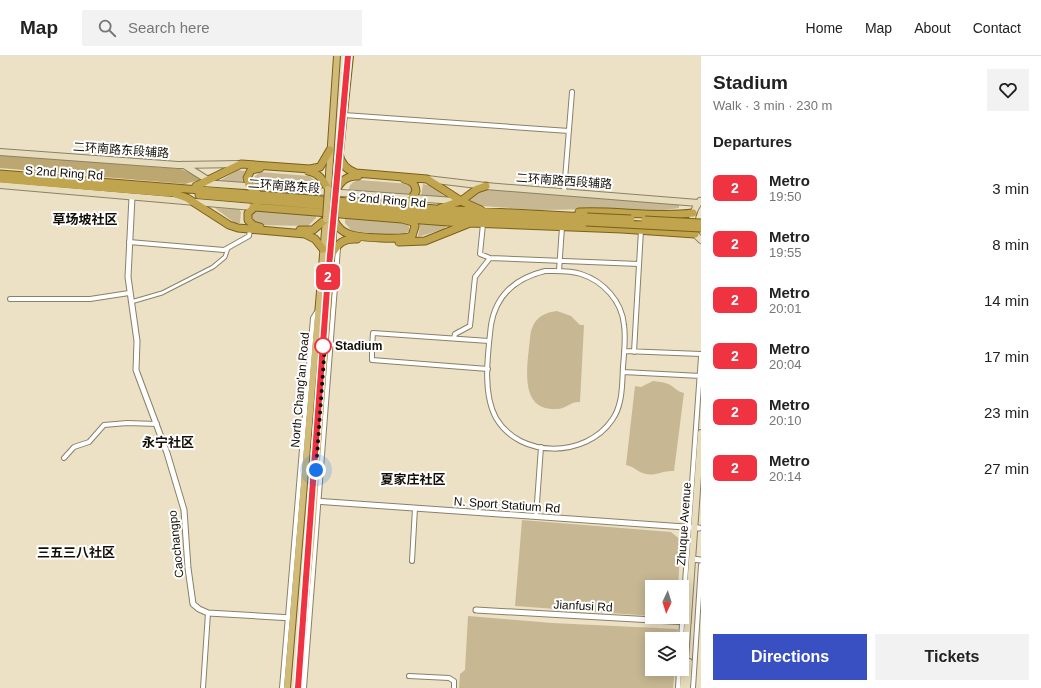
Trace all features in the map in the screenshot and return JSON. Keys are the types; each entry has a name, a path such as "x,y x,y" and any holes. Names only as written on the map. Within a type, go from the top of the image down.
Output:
{"highway":[{"path":"196,186 208,183 241,164 320,167 330,150"},
{"path":"339,154 340,161 350,171 356,173 428,179 460,201 487,212"},
{"path":"255,191 247,181 247,174 251,170 259,168 316,173 328,189"},
{"path":"0,170 255,191"},
{"name":"S 2nd Ring Rd","path":"0,174 158,187"},
{"path":"336,190 341,182 351,176 405,179 411,180 416,185 415,196 411,200 406,203 389,205"},
{"name":"S 2nd Ring Rd","path":"0,179 448,216 524,220 586,219 701,223"},
{"path":"158,187 173,185"},
{"path":"436,209 460,201 477,189 486,186"},
{"name":"二环南路东段","path":"158,187 255,191 436,209"},
{"path":"173,193 195,202 231,226 250,230 305,234 315,239 323,249"},
{"path":"268,201 253,207 248,213 248,220 256,227 305,231 318,226 326,219"},
{"path":"253,207 483,224 622,229 695,234"},
{"name":"S 2nd Ring Rd","path":"436,209 541,214 701,228"},
{"path":"541,214 599,211 673,215 692,212"},
{"path":"448,216 470,223"},
{"path":"334,220 338,228 350,235 401,238 412,236 415,226 413,222 402,219"},
{"path":"524,220 622,229"},
{"path":"332,254 338,244 347,239 354,238 419,243 470,223"}],"main road":[{"name":"North Chang'an Road","path":"287,688 290,618 319,308 337,56"},
{"name":"North Chang'an Road","path":"298,688 316,501 328,344 336,190 350,56"},
{"name":"二环南路东段辅路","path":"0,152 184,164 241,164"},
{"path":"184,164 208,183 255,191 411,200 460,201"},
{"name":"二环南路西段辅路","path":"428,179 486,186 700,202"},
{"path":"0,185 253,207"},
{"path":"700,202 692,212 692,226 695,234 701,240"},
{"name":"Zhuque Avenue","path":"687,688 697,559 694,528 701,433"},
{"name":"Zhuque Avenue","path":"694,528 701,494"},
{"name":"Zhuque Avenue","path":"689,600 697,559"},
{"name":"Zhuque Avenue","path":"683,688 685,624"}],"street":[{"path":"564,192 572,92"},
{"path":"344,114 569,130"},
{"name":"Caochangpo","path":"132,197 128,264 129,293 137,341 136,370 157,424 184,510 188,568 193,604 199,609 208,613"},
{"path":"483,224 480,254 490,258 639,264"},
{"path":"559,271 562,228"},
{"path":"129,242 224,250 249,236 250,230"},
{"path":"634,352 641,230"},
{"path":"338,244 328,344 372,347"},
{"path":"131,302 162,293 213,267 225,257 228,248"},
{"path":"454,338 455,334 470,326 474,277 490,258"},
{"path":"545,271 559,271 580,274 597,281 615,300 624,323 624,351 618,409 613,420 603,431 593,438 573,446 554,449 541,447 517,439 505,429 496,418 487,390 489,341 493,315 498,303 510,288 530,275 545,271"},
{"path":"10,299 90,300 129,293"},
{"path":"488,369 372,360 372,347 373,333 489,341"},
{"path":"624,351 701,354"},
{"path":"689,580 694,528 701,357"},
{"path":"623,372 700,376"},
{"path":"64,458 74,446 89,442 104,425 127,422 157,424"},
{"path":"536,517 541,447"},
{"path":"304,688 316,501"},
{"name":"N. Sport Statium Rd","path":"316,501 694,528"},
{"path":"412,561 415,508"},
{"path":"693,688 701,565"},
{"name":"Jianfusi Rd","path":"476,610 645,619"},
{"path":"203,688 208,613 290,618 282,688"},
{"path":"410,676 449,678 454,681 454,688"},
{"path":"678,688 679,676"}],"shaded area":[{"path":"0,155 181,169 198,177 199,180 185,184 0,168"},
{"path":"238,170 245,171 242,179 244,184 220,182 221,180"},
{"path":"260,172 309,176 316,181 318,190 257,184 254,177"},
{"path":"359,180 410,184 413,189 411,196 348,193 351,184"},
{"path":"423,184 432,186 447,199 421,197"},
{"path":"483,189 661,201 679,204 679,208 649,212 605,209 537,210 481,206 465,200"},
{"path":"215,208 239,209 241,212 240,223 235,223"},
{"path":"254,210 316,214 316,218 308,226 256,225 251,221 250,214"},
{"path":"345,217 405,222 409,226 409,231 400,236 352,231 345,223"},
{"path":"420,224 447,225 444,229 418,237"},
{"path":"557,311 571,316 580,325 584,325 580,402 557,409 544,408 536,403 530,394 527,372 530,338 533,327 542,316"},
{"path":"653,381 663,382 684,393 674,471 667,471 657,474 643,473 626,465 635,386 641,387"},
{"path":"522,520 671,532 681,540 678,580 645,580 645,615 515,606"},
{"path":"468,616 552,623 678,629 678,632 645,632 645,676 674,676 673,688 459,688 460,674 465,670"}],"metro line":[{"name":"2","path":"298,688 327,289 348,56"}],"place":[{"name":"Stadium","path":"323,346"}],"district":[{"name":"草场坡社区","path":"85,219"},
{"name":"永宁社区","path":"168,442"},
{"name":"夏家庄社区","path":"413,479"},
{"name":"三五三八社区","path":"76,552"}],"route":[{"path":"316,470 325,344 323,346"}]}
